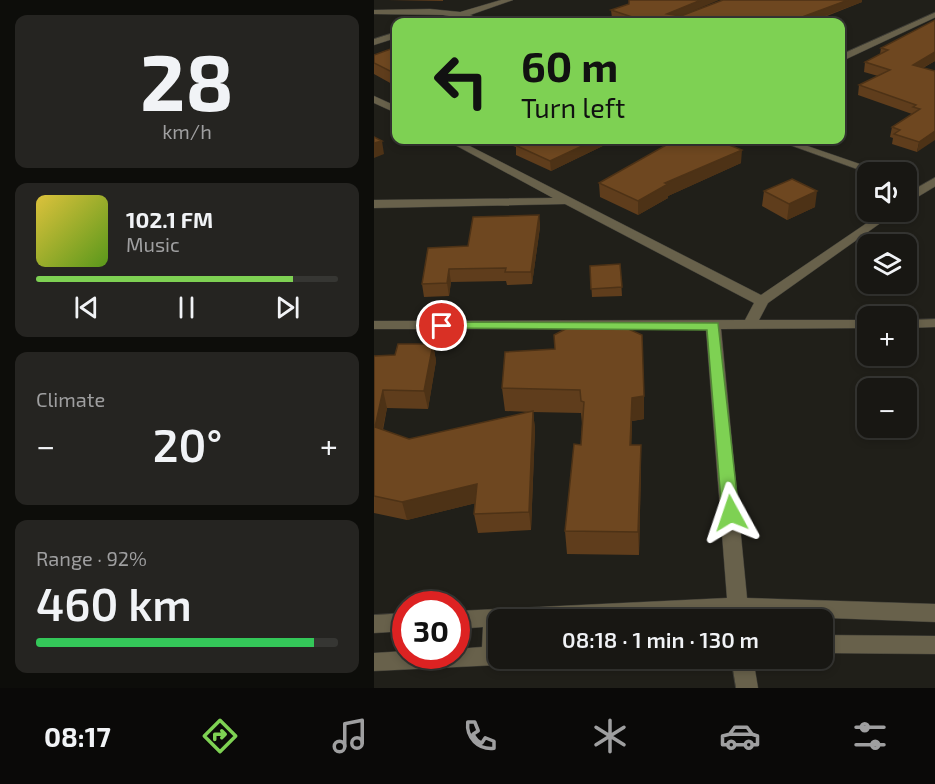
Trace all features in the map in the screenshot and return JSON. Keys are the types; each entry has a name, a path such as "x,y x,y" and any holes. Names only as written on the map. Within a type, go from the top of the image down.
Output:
{"street":[{"path":"450,18 509,0"},
{"path":"374,12 432,11 464,14 474,18"},
{"path":"845,57 935,14"},
{"path":"374,42 392,36"},
{"path":"374,99 392,109"},
{"path":"458,144 762,301"},
{"path":"793,144 857,165"},
{"path":"917,192 935,180"},
{"path":"917,186 923,188"},
{"path":"374,204 565,201"},
{"path":"750,324 762,301 876,222"},
{"path":"917,324 935,323"},
{"path":"374,325 857,324"},
{"path":"713,326 739,609"},
{"path":"833,613 935,613"},
{"path":"470,619 488,618"},
{"path":"374,624 392,623"},
{"path":"833,644 935,645"},
{"path":"374,662 488,656"},
{"path":"744,669 747,688"}],"building":[{"path":"629,0 701,0 667,14 681,16 723,0 848,0 805,16 812,18 635,18 611,10 629,4"},
{"path":"935,20 935,52 913,65 935,71 935,131 919,142 894,134 900,130 892,127 920,109 913,107 916,105 859,85 890,70 865,62 888,50 881,48"},
{"path":"392,48 392,70 374,63 374,55"},
{"path":"374,137 382,141 374,143"},
{"path":"518,144 586,144 550,161 515,145"},
{"path":"668,144 727,144 742,150 665,183 668,184 638,201 599,183"},
{"path":"792,179 817,191 789,204 764,191"},
{"path":"539,215 531,272 505,272 506,268 449,269 447,283 422,284 428,248 468,246 473,217"},
{"path":"620,264 622,287 591,289 590,266"},
{"path":"577,323 617,324 642,335 644,396 632,398 630,445 641,445 638,532 565,531 574,444 581,445 584,402 581,401 580,390 502,388 505,352 555,349 554,335"},
{"path":"398,344 433,344 424,391 383,390 375,427 409,439 533,411 529,512 474,514 477,484 402,502 374,496 374,356 395,355"}],"route":[{"path":"442,326 713,326 731,513"}]}
